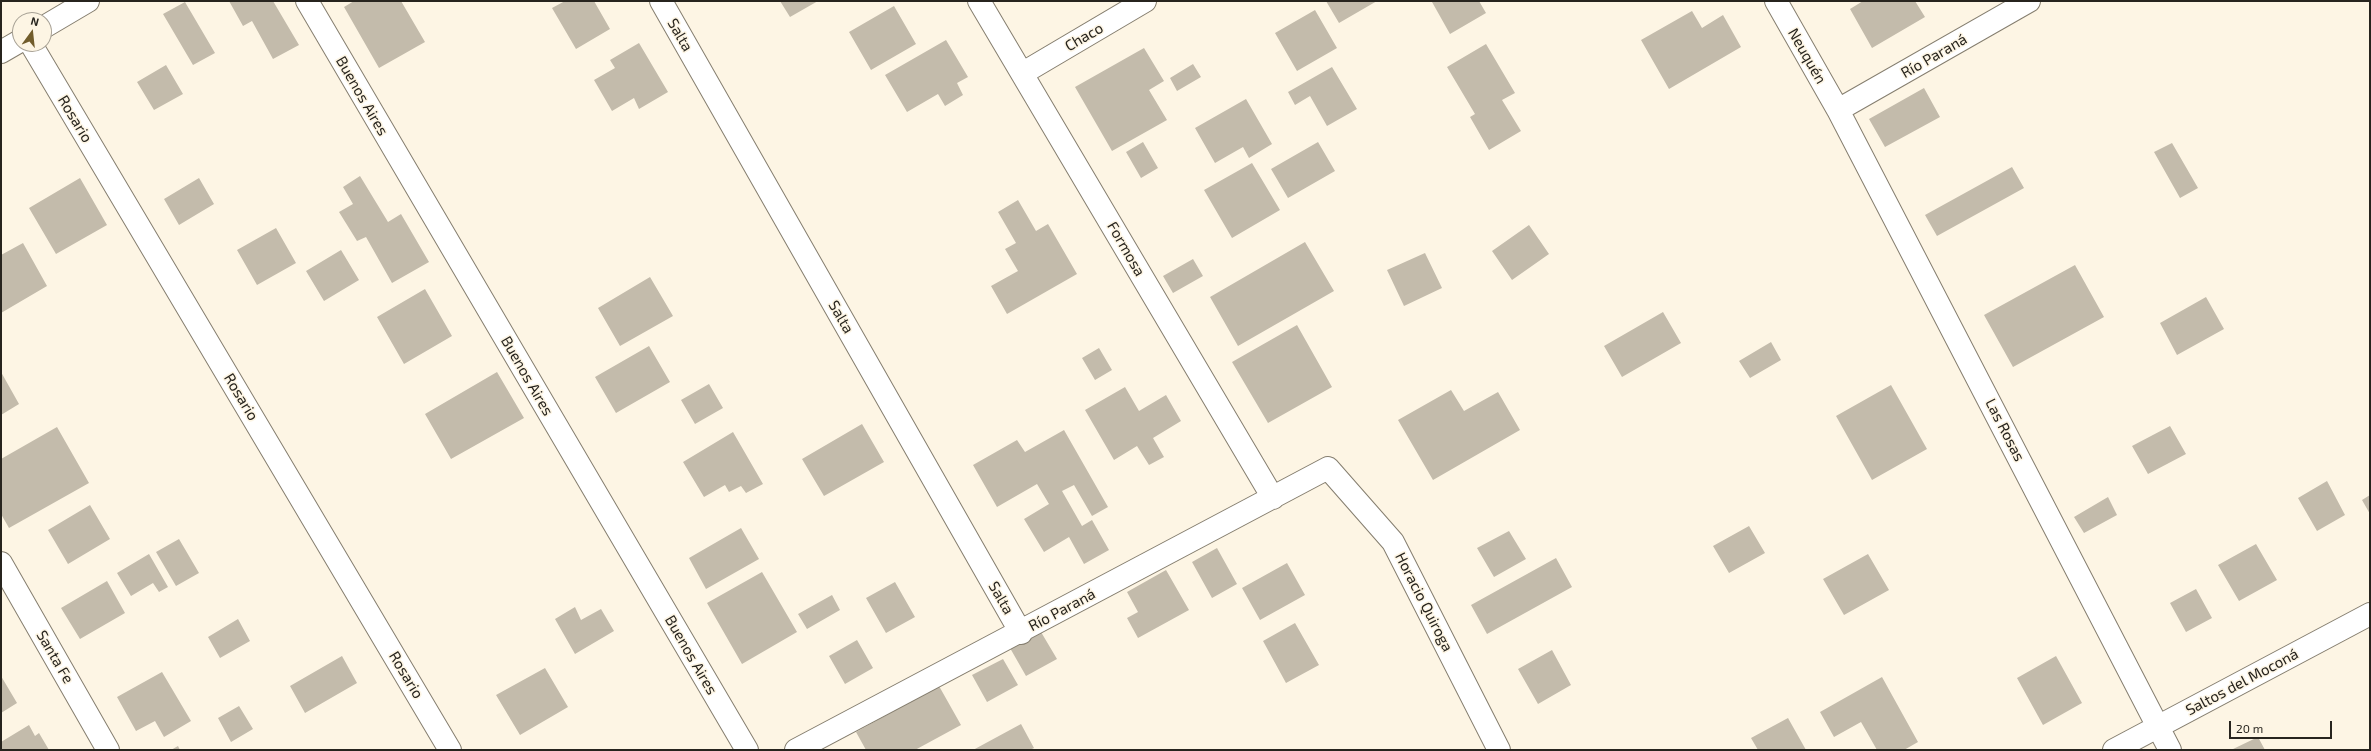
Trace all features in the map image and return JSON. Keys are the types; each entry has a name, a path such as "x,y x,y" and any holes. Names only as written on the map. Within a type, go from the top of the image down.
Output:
{"street":[{"path":"52,22 88,1"},
{"name":"Buenos Aires","path":"306,1 747,750"},
{"name":"Salta","path":"661,1 1021,633"},
{"name":"Formosa","path":"979,1 1023,73 1273,498"},
{"name":"Chaco","path":"1023,73 1145,1"},
{"name":"Neuquén","path":"1776,1 1838,110"},
{"name":"Río Paraná","path":"1838,110 2029,1"},
{"path":"1,52 12,46"},
{"name":"Rosario","path":"36,52 450,750"},
{"name":"Las Rosas","path":"1838,110 2159,726 2170,750"},
{"name":"Río Paraná","path":"806,748 1328,468"},
{"name":"Horacio Quiroga","path":"1328,468 1393,542 1499,750"},
{"name":"Santa Fe","path":"1,563 108,750"},
{"name":"Saltos del Moconá","path":"2114,750 2370,614"}],"building":[{"path":"229,1 273,1 299,45 273,59 252,21 243,26"},
{"path":"354,1 401,1 425,42 379,68 344,7"},
{"path":"565,1 594,1 610,29 576,49 552,8"},
{"path":"780,1 818,1 790,17"},
{"path":"1326,1 1377,1 1339,23"},
{"path":"1479,1 1486,13 1450,34 1432,2"},
{"path":"1863,1 1915,1 1925,17 1872,48 1850,9"},
{"path":"185,2 215,53 193,65 163,14"},
{"path":"894,6 916,44 871,70 849,32"},
{"path":"1315,10 1337,48 1297,71 1275,33"},
{"path":"1692,11 1702,28 1723,15 1741,47 1669,89 1641,40"},
{"path":"946,40 968,77 957,83 963,95 945,106 938,94 907,112 885,75"},
{"path":"639,43 668,92 639,109 634,98 612,111 594,80 615,68 610,60"},
{"path":"1486,44 1515,93 1502,100 1521,131 1489,150 1470,117 1475,114 1447,67"},
{"path":"1144,48 1164,81 1149,90 1167,120 1112,151 1075,87"},
{"path":"1193,64 1201,77 1177,91 1170,78"},
{"path":"166,65 183,94 154,110 137,82"},
{"path":"1332,67 1357,109 1327,126 1310,96 1295,105 1288,92"},
{"path":"1924,88 1940,117 1885,147 1869,119"},
{"path":"1246,99 1272,144 1249,158 1243,147 1215,163 1195,128"},
{"path":"1143,142 1158,168 1141,178 1126,152"},
{"path":"1318,142 1335,171 1288,198 1271,169"},
{"path":"2172,143 2198,188 2180,198 2154,152"},
{"path":"1252,163 1280,210 1232,238 1204,190"},
{"path":"2012,167 2024,188 1937,236 1925,215"},
{"path":"360,176 388,222 401,214 429,262 392,283 366,237 357,241 339,212 353,204 343,187"},
{"path":"80,178 107,225 56,254 29,208"},
{"path":"199,178 214,204 179,225 164,199"},
{"path":"1018,200 1036,231 1048,224 1077,274 1007,314 991,286 1018,271 1005,249 1016,243 998,212"},
{"path":"1529,225 1549,254 1512,280 1492,251"},
{"path":"276,228 296,263 257,285 237,250"},
{"path":"1305,242 1334,291 1238,346 1210,297"},
{"path":"23,243 47,286 1,313 1,255"},
{"path":"341,250 359,280 324,301 306,271"},
{"path":"1425,253 1442,288 1404,306 1387,270"},
{"path":"1193,259 1203,276 1173,293 1163,276"},
{"path":"2075,265 2104,317 2013,367 1984,315"},
{"path":"650,277 673,316 620,346 598,308"},
{"path":"425,289 452,336 404,364 377,317"},
{"path":"2206,297 2224,329 2177,355 2160,323"},
{"path":"1663,312 1681,343 1622,377 1604,346"},
{"path":"1297,325 1332,387 1268,423 1232,362"},
{"path":"1771,342 1781,360 1750,378 1739,361"},
{"path":"649,346 670,382 616,413 595,377"},
{"path":"1099,348 1112,370 1095,380 1082,358"},
{"path":"1,372 19,404 1,415"},
{"path":"497,372 524,418 451,459 425,414"},
{"path":"709,384 723,408 695,424 681,400"},
{"path":"1891,385 1927,449 1872,480 1836,416"},
{"path":"1125,387 1139,411 1166,395 1181,421 1153,438 1164,457 1149,465 1137,446 1114,460 1085,410"},
{"path":"1451,390 1464,411 1498,392 1520,430 1433,480 1398,420"},
{"path":"862,424 884,462 824,496 802,459"},
{"path":"2170,426 2186,454 2148,474 2132,446"},
{"path":"57,427 89,483 9,528 1,514 1,459"},
{"path":"1064,430 1108,507 1092,516 1074,485 1062,491 1082,526 1092,520 1109,550 1084,564 1069,537 1044,552 1024,519 1049,504 1037,484 997,507 973,465 1017,440 1025,452"},
{"path":"733,432 763,484 746,493 741,486 729,492 725,485 704,497 683,462"},
{"path":"2327,481 2345,515 2317,531 2298,498"},
{"path":"2370,495 2370,514 2362,500"},
{"path":"2108,497 2117,515 2084,533 2074,517"},
{"path":"90,505 110,539 68,564 48,530"},
{"path":"1749,526 1765,553 1729,573 1713,546"},
{"path":"741,528 759,559 706,589 689,558"},
{"path":"1509,531 1526,559 1494,577 1477,548"},
{"path":"179,539 199,573 176,586 156,552"},
{"path":"2256,544 2277,580 2239,601 2218,565"},
{"path":"1217,548 1237,584 1212,598 1192,562"},
{"path":"149,554 168,587 159,592 153,583 131,596 117,573"},
{"path":"1868,554 1889,590 1844,615 1823,579"},
{"path":"1556,558 1572,587 1487,634 1471,605"},
{"path":"1287,563 1305,595 1260,620 1242,588"},
{"path":"1166,570 1189,610 1138,638 1127,618 1138,612 1127,592"},
{"path":"762,572 797,632 742,664 707,603"},
{"path":"107,581 125,613 80,639 61,608"},
{"path":"895,582 915,617 886,633 866,598"},
{"path":"2196,589 2212,618 2186,632 2170,603"},
{"path":"832,595 840,610 807,629 798,614"},
{"path":"575,607 581,620 601,609 614,631 575,654 555,619"},
{"path":"238,619 250,641 220,658 208,637"},
{"path":"1295,623 1319,665 1286,683 1263,641"},
{"path":"1041,632 1057,659 1026,676 1010,648"},
{"path":"857,640 873,668 845,684 829,656"},
{"path":"1552,650 1571,685 1538,704 1518,669"},
{"path":"342,656 357,683 305,713 290,686"},
{"path":"2056,656 2082,703 2043,725 2017,678"},
{"path":"1003,659 1018,685 987,702 972,675"},
{"path":"545,668 568,707 520,735 496,695"},
{"path":"162,672 191,721 164,737 155,721 136,731 117,697"},
{"path":"1,676 17,703 1,713"},
{"path":"1882,677 1918,742 1904,750 1877,750 1861,722 1834,737 1820,712"},
{"path":"939,686 961,725 915,750 866,750 856,732"},
{"path":"239,706 253,729 231,742 218,718"},
{"path":"1788,718 1806,750 1758,750 1751,738"},
{"path":"1021,724 1034,748 1030,750 973,750"},
{"path":"29,725 35,736 39,733 49,750 1,750 1,742"},
{"path":"2258,737 2265,750 2231,750"},
{"path":"178,746 180,750 171,750"}]}
